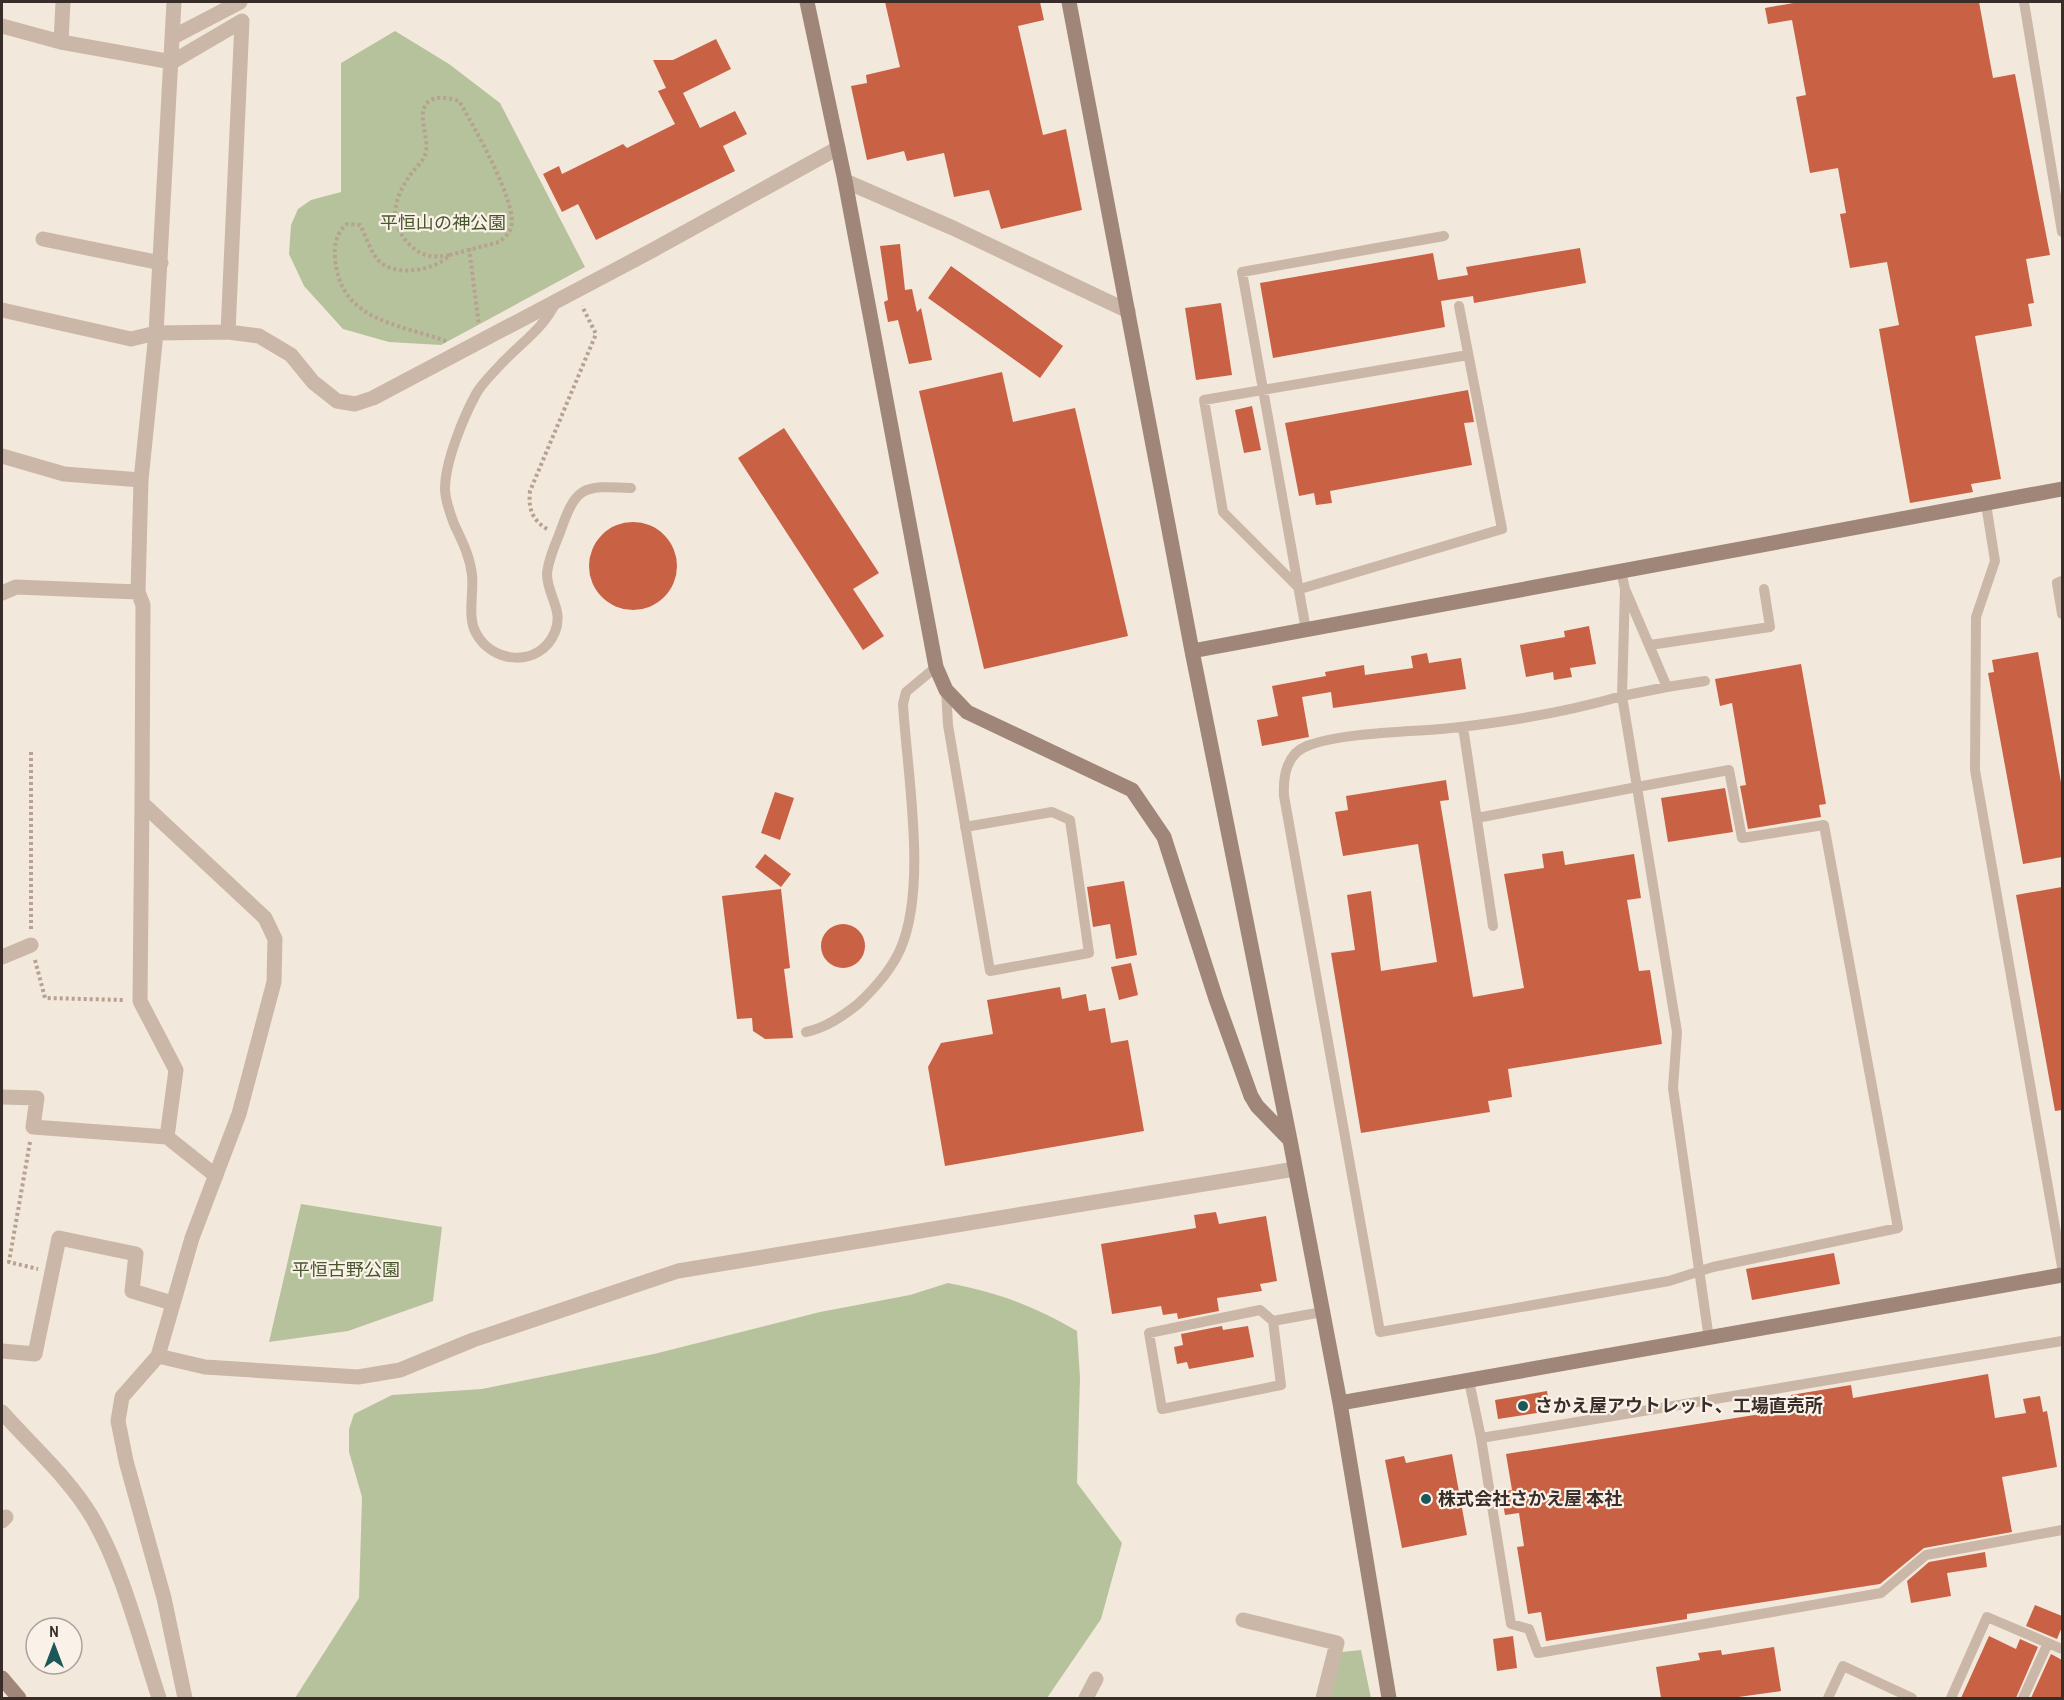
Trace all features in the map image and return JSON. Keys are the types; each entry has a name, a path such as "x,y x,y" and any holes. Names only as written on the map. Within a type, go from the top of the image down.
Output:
{"street":[{"path":"61,42 63,2"},
{"path":"167,1137 176,1070 140,1001 143,605 138,591 141,480 161,263 174,2"},
{"path":"173,37 240,2"},
{"path":"807,2 845,181 936,667 946,690 967,712 1132,790 1164,837 1216,999 1251,1096 1257,1106 1290,1140"},
{"path":"1069,2 1192,651 1340,1403 1389,1698"},
{"path":"2,26 61,42 172,62 242,21 228,332"},
{"path":"2,310 131,339 156,333 228,332 259,336 291,355 313,382 338,401 355,404 373,398 556,302 838,148"},
{"path":"845,181 953,228 1128,311"},
{"path":"43,239 161,263"},
{"path":"2,456 64,474 141,480"},
{"path":"1192,651 2062,489"},
{"path":"2,593 16,587 138,591"},
{"path":"142,803 265,918 275,939 274,982 260,1042 239,1114 192,1238 158,1356 122,1397 118,1421 128,1471 164,1598 185,1698"},
{"path":"2,957 32,945"},
{"path":"2,1097 37,1098 33,1127 167,1137 216,1176"},
{"path":"158,1356 205,1367 358,1377 400,1370 494,1332 678,1271 1295,1169"},
{"path":"2,1351 35,1354 59,1239 136,1254 132,1292 172,1303"},
{"path":"1340,1403 2062,1275"},
{"path":"2,1412 73,1491 92,1516 110,1553 159,1698"},
{"path":"1243,1620 1337,1643 1323,1698"},
{"path":"2,1678 19,1698"},
{"path":"1086,1698 1096,1679"}],"lane":[{"path":"2024,2 2062,231"},
{"path":"1306,630 1242,272 1444,237"},
{"path":"556,302 547,321 503,362 477,392 447,471 445,491 449,513 470,559 474,632 485,647 496,655 520,658 535,654 555,633 558,617 548,574 571,502 580,493 596,488 631,488"},
{"path":"1300,589 1502,529 1459,306"},
{"path":"1300,589 1222,512 1204,400 1468,355"},
{"path":"1986,504 1995,561 1976,617 1976,770 2062,1267"},
{"path":"1621,571 1625,589 1667,687"},
{"path":"2062,581 2057,583 2062,614"},
{"path":"1625,589 1622,696 1677,1032 1673,1088 1709,1339"},
{"path":"1650,645 1770,627 1764,589"},
{"path":"806,1032 817,1030 843,1016 874,990 900,950 912,912 915,872 903,704 906,692 936,667"},
{"path":"1477,818 1729,770 1742,838 1824,825 1898,1228 1699,1272 1669,1281 1380,1332 1284,796 1284,780 1292,760 1306,746 1352,738 1463,727 1705,681"},
{"path":"946,690 948,725 965,827 990,971 1089,952 1070,820 1052,812 965,827"},
{"path":"1463,727 1493,926"},
{"path":"1260,1310 1273,1321 1281,1385 1162,1409 1149,1333 1260,1310"},
{"path":"1273,1321 1322,1312"},
{"path":"1480,1438 2062,1341"},
{"path":"1469,1381 1511,1624 1529,1629 1538,1653 1881,1593 1926,1555 2062,1530"},
{"path":"1951,1698 1987,1617 2062,1649"},
{"path":"2023,1698 2048,1643"},
{"path":"1828,1698 1843,1666 1912,1698"}],"path":[{"path":"440,98 459,101 496,171 510,210 512,227 506,237 499,242 450,255 426,256 417,252 397,229 394,217 395,202 426,151 423,117 425,105 440,98"},
{"path":"450,255 445,260 425,268 391,268 379,261 360,225 355,224 347,224 340,229 334,248 335,267 344,290 361,311 396,327 431,336 466,349"},
{"path":"469,249 482,341"},
{"path":"559,534 535,520 529,501 530,491 596,334 574,292"},
{"path":"31,752 32,945 45,998 140,1001"},
{"path":"33,1127 9,1262 52,1272"}],"green space":[{"name":"平恒山の神公園","path":"395,31 449,64 500,103 585,267 441,345 389,342 343,329 304,286 289,254 291,225 298,209 311,200 341,192 341,63"},
{"name":"平恒古野公園","path":"301,1204 442,1227 433,1301 348,1331 269,1342"},
{"path":"948,1283 1015,1301 1077,1331 1080,1378 1077,1483 1122,1543 1101,1619 1047,1698 295,1698 359,1598 362,1497 349,1452 349,1429 354,1414 392,1395 482,1389 654,1354 820,1312 910,1295"},
{"path":"1361,1650 1371,1698 1330,1698 1342,1652"}],"building":[{"path":"885,2 1040,2 1044,20 1018,26 1043,135 1066,129 1082,210 1001,229 989,190 954,197 944,153 907,161 904,151 867,160 851,86 867,83 866,75 900,67"},
{"path":"1799,2 1979,2 1993,78 2015,74 2050,255 2026,259 2034,303 2028,304 2032,326 1975,336 2001,479 1971,484 1973,492 1910,503 1879,329 1899,325 1887,262 1850,268 1840,214 1846,213 1838,168 1810,173 1796,97 1806,95 1792,20 1768,24 1765,8"},
{"path":"716,39 731,69 683,93 700,128 735,111 747,134 723,146 735,171 596,240 578,204 562,212 543,174 559,166 562,174 623,144 627,148 675,124 658,91 666,88 653,60 673,60"},
{"path":"900,244 905,290 912,289 917,312 921,308 932,360 909,364 898,320 888,322 884,302 888,300 880,246"},
{"path":"1580,248 1586,283 1474,303 1473,296 1441,301 1445,327 1273,358 1260,283 1433,253 1438,280 1468,275 1466,267"},
{"path":"951,266 1063,346 1040,378 928,298"},
{"path":"1221,303 1232,375 1196,380 1185,308"},
{"path":"1002,372 1013,422 1075,408 1128,636 984,669 919,391"},
{"path":"1468,390 1474,422 1464,423 1472,465 1330,491 1332,503 1316,505 1314,493 1299,496 1285,423"},
{"path":"1252,406 1261,450 1244,453 1235,410"},
{"path":"784,428 879,573 853,589 884,636 863,650 738,458"},
{"path":"633,522 650,526 664,535 673,549 677,566 673,583 664,597 650,606 633,610 616,606 602,597 593,583 589,566 593,549 602,535 616,526"},
{"path":"1589,626 1596,664 1570,668 1572,677 1554,680 1553,672 1526,677 1520,645 1565,637 1564,631"},
{"path":"2038,652 2062,788 2062,857 2023,864 1988,673 1994,672 1992,660"},
{"path":"1427,653 1429,663 1461,658 1466,689 1333,708 1331,692 1302,697 1309,737 1262,746 1257,720 1278,716 1272,686 1326,676 1325,672 1364,665 1365,675 1413,668 1411,656"},
{"path":"1801,664 1826,804 1819,805 1821,817 1748,829 1740,786 1746,785 1732,703 1720,706 1715,679"},
{"path":"1446,780 1449,800 1440,801 1473,997 1524,988 1504,874 1544,868 1542,854 1563,851 1565,865 1634,854 1641,898 1627,900 1639,971 1650,970 1662,1044 1508,1069 1512,1097 1488,1101 1490,1112 1361,1133 1331,953 1355,950 1347,895 1371,891 1381,971 1437,962 1418,844 1343,856 1335,812 1348,810 1346,796"},
{"path":"1725,788 1733,832 1668,842 1661,798"},
{"path":"775,792 794,798 780,840 761,833"},
{"path":"765,854 791,874 781,887 755,867"},
{"path":"1124,881 1137,955 1116,959 1110,924 1093,927 1087,887"},
{"path":"2062,887 2062,1110 2055,1111 2016,895"},
{"path":"781,889 790,968 784,969 793,1038 765,1039 753,1031 752,1018 737,1019 722,896"},
{"path":"843,924 858,931 865,946 858,961 843,968 828,961 821,946 828,931"},
{"path":"1131,963 1138,995 1119,1000 1111,967"},
{"path":"1060,987 1062,999 1086,994 1089,1011 1105,1008 1111,1043 1128,1040 1144,1131 945,1166 928,1067 941,1043 993,1034 987,1000"},
{"path":"1216,1212 1219,1224 1266,1216 1277,1281 1260,1284 1262,1291 1217,1298 1219,1311 1178,1319 1177,1313 1163,1315 1161,1306 1112,1314 1101,1244 1196,1228 1194,1215"},
{"path":"1834,1253 1840,1284 1752,1300 1746,1269"},
{"path":"1222,1326 1223,1330 1248,1326 1254,1357 1189,1369 1187,1362 1177,1364 1174,1347 1183,1345 1181,1334"},
{"path":"1988,1374 1995,1418 2026,1413 2023,1399 2040,1396 2043,1412 2047,1411 2057,1467 2002,1477 2012,1532 1924,1548 1880,1584 1687,1614 1687,1619 1546,1641 1541,1612 1528,1614 1517,1547 1524,1546 1519,1513 1505,1515 1501,1492 1512,1490 1506,1454 1793,1409 1791,1395 1851,1385 1853,1398"},
{"name":"さかえ屋アウトレット、工場直売所","path":"1547,1391 1550,1411 1498,1419 1495,1400"},
{"name":"株式会社さかえ屋 本社","path":"1452,1454 1467,1535 1402,1548 1385,1460 1404,1456 1406,1463"},
{"path":"1985,1552 1987,1567 1947,1573 1951,1596 1911,1603 1907,1581 1929,1562"},
{"path":"2035,1605 2062,1616 2062,1627 2057,1639 2026,1626"},
{"path":"1513,1636 1517,1668 1497,1671 1493,1639"},
{"path":"1989,1636 2016,1649 2020,1639 2038,1647 2016,1698 1961,1698"},
{"path":"1774,1647 1781,1691 1731,1698 1661,1698 1656,1667 1700,1660 1698,1653 1721,1650 1722,1655"},
{"path":"2051,1654 2062,1660 2062,1698 2031,1698"}],"place":[{"name":"さかえ屋アウトレット、工場直売所","path":"1523,1406"},
{"name":"株式会社さかえ屋 本社","path":"1426,1499"}]}
